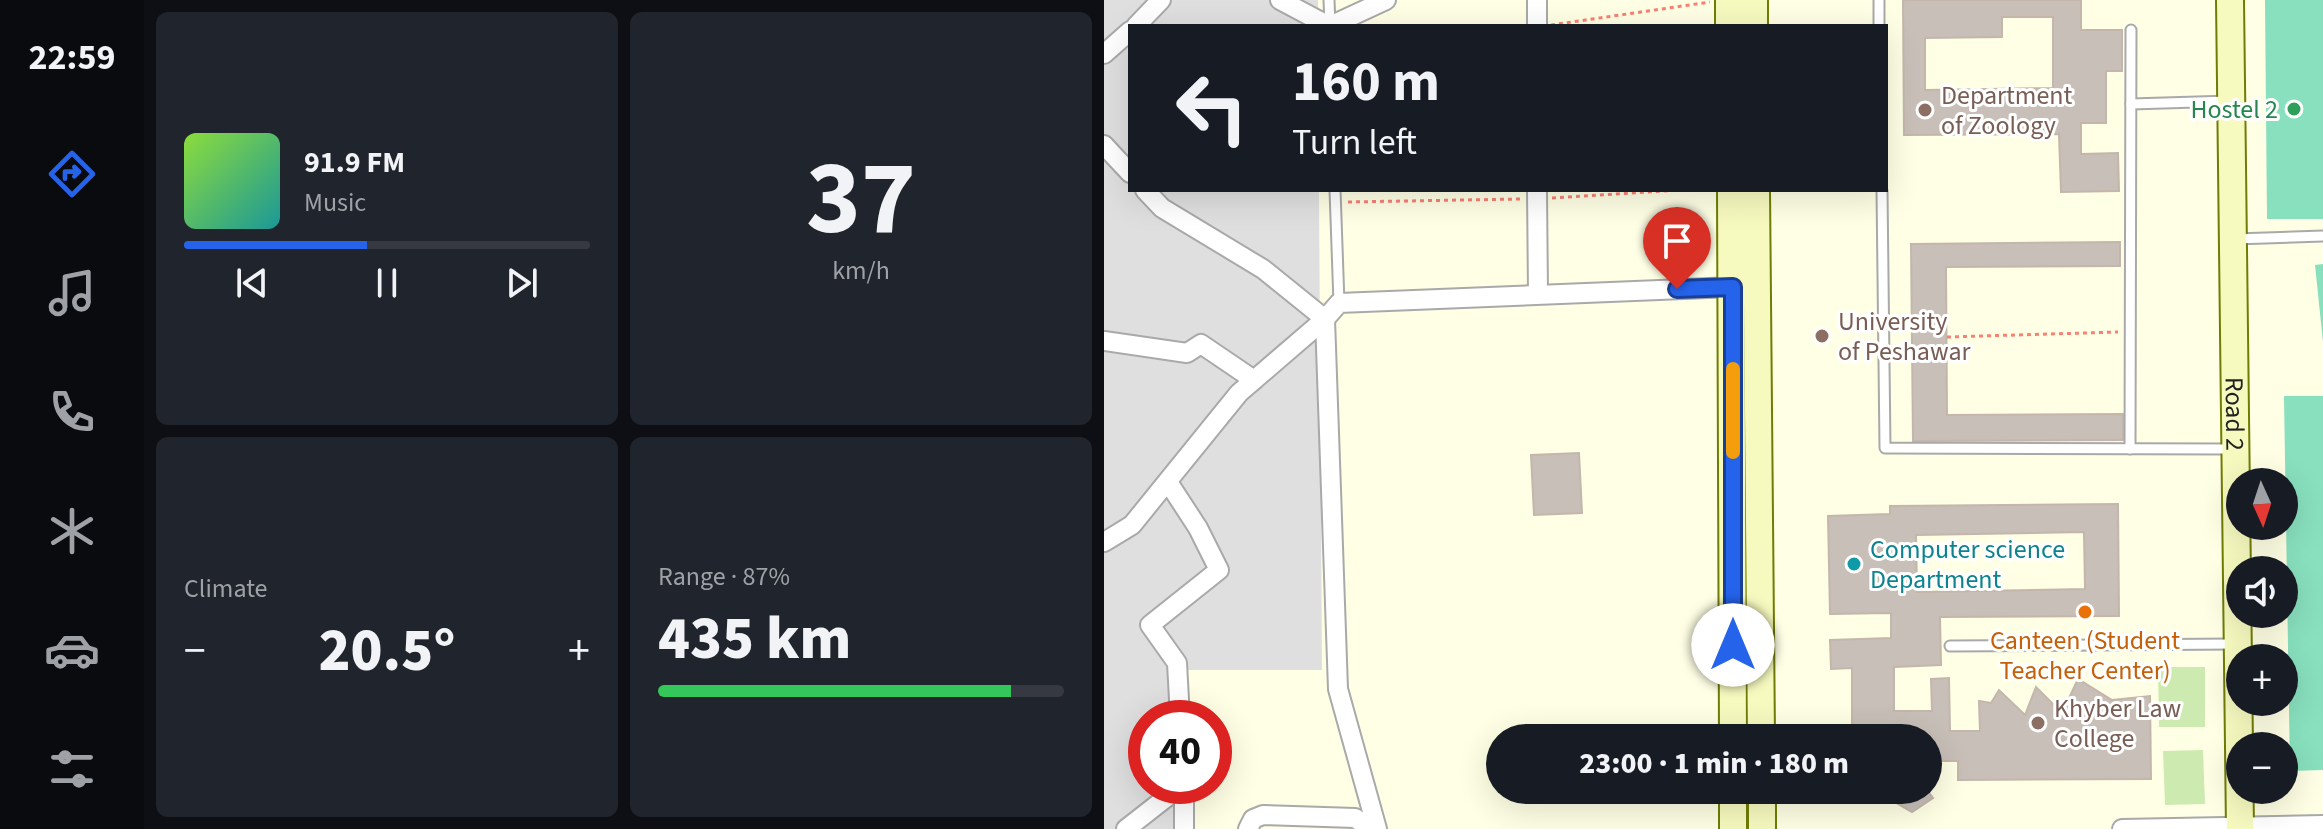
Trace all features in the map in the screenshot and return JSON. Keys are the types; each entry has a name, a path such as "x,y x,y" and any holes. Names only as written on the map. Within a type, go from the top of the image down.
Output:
{"street":[{"path":"1138,24 1161,0"},
{"path":"1280,0 1326,24"},
{"path":"1334,24 1386,0"},
{"path":"1537,0 1539,24"},
{"path":"1754,0 1754,24"},
{"name":"Road 2","path":"2230,0 2238,644"},
{"path":"1719,1 1728,24"},
{"path":"1104,54 1128,33"},
{"path":"1104,145 1128,171"},
{"path":"1147,192 1162,208 1263,269 1325,319 1338,689 1374,829"},
{"path":"1731,192 1745,288 1761,724"},
{"path":"1733,724 1745,288 1756,192"},
{"path":"1537,194 1538,294"},
{"path":"1104,542 1132,525 1239,393 1325,319 1339,303 1745,288"},
{"path":"1104,341 1187,353 1201,344 1254,380"},
{"path":"1168,482 1198,528 1219,570 1150,625 1177,663 1179,700"},
{"name":"Road 2","path":"2239,716 2240,828"},
{"path":"1126,829 1159,804"},
{"path":"1183,804 1184,829"},
{"path":"1733,804 1733,829"},
{"path":"1762,804 1762,829"},
{"path":"1248,829 1253,819 1263,815 1355,818 1374,829"},
{"path":"2122,829 2323,825"}],"lane":[{"path":"1329,0 1330,24"},
{"path":"1879,0 1879,24"},
{"path":"2130,449 2131,30"},
{"path":"2131,104 2230,101"},
{"path":"1335,192 1339,303"},
{"path":"1882,192 1885,448 2235,449"},
{"path":"2232,239 2323,236"},
{"path":"1950,646 2226,644"}],"path":[{"path":"1553,24 1719,1"},
{"path":"1336,203 1608,192"},
{"path":"1947,337 2130,331"}],"shaded area":[{"path":"1104,0 1728,0 1728,24 1128,24 1128,192 1729,192 1506,724 1486,724 1486,804 1585,804 1737,829 1104,829"},
{"name":"University of Peshawar","path":"1318,0 2323,0 2323,829 1180,829 1179,804 1232,804 1232,700 1178,700 1177,670 1322,670 1319,192 1888,192 1888,24 1318,24"}],"green space":[{"name":"Hostel 2","path":"2265,0 2323,0 2323,219 2267,219"},
{"path":"2323,264 2323,342 2315,265"},
{"path":"2284,396 2323,396 2323,770 2298,771 2298,732 2289,732 2289,716 2298,716 2298,644 2288,644 2288,628 2298,628 2298,556 2287,556 2286,540 2298,540 2298,468 2285,468"},
{"path":"2158,667 2205,667 2205,727 2159,727"},
{"path":"2203,750 2205,804 2165,805 2163,751"}],"building":[{"path":"1903,0 2081,0 2081,30 2122,30 2122,71 2106,71 2106,123 2081,123 2081,154 2118,153 2119,191 2061,192 2059,134 1904,135","holes":["2002,17 2053,17 2053,88 1925,90 1925,38 2002,37"]},
{"path":"2120,242 2120,266 1946,267 1947,415 2123,414 2123,440 1913,441 1911,244"},
{"path":"1579,453 1582,513 1534,515 1531,455"},
{"path":"2118,504 2119,616 1940,617 1941,665 1894,667 1894,711 1932,711 1931,679 1949,678 1950,731 1980,731 1979,701 1991,703 1999,690 2025,715 2036,687 2062,713 2078,679 2112,700 2150,696 2151,779 1958,780 1958,761 1942,761 1942,724 1852,724 1852,668 1831,669 1830,640 1891,638 1891,613 1830,614 1828,516 1890,514 1890,506","holes":["2084,532 2085,589 1917,592 1916,535"]},
{"path":"1898,804 1924,804 1912,812"}],"slow traffic":[{"path":"1733,369 1733,452"}],"place":[{"name":"Hostel 2","path":"2294,109"},
{"name":"Department of Zoology","path":"1925,110"},
{"name":"University of Peshawar","path":"1822,336"},
{"name":"Computer science Department","path":"1854,564"},
{"name":"Canteen (Student Teacher Center)","path":"2085,612"},
{"name":"Khyber Law College","path":"2038,723"}],"route":[{"path":"1677,289 1733,287 1733,645"}]}
